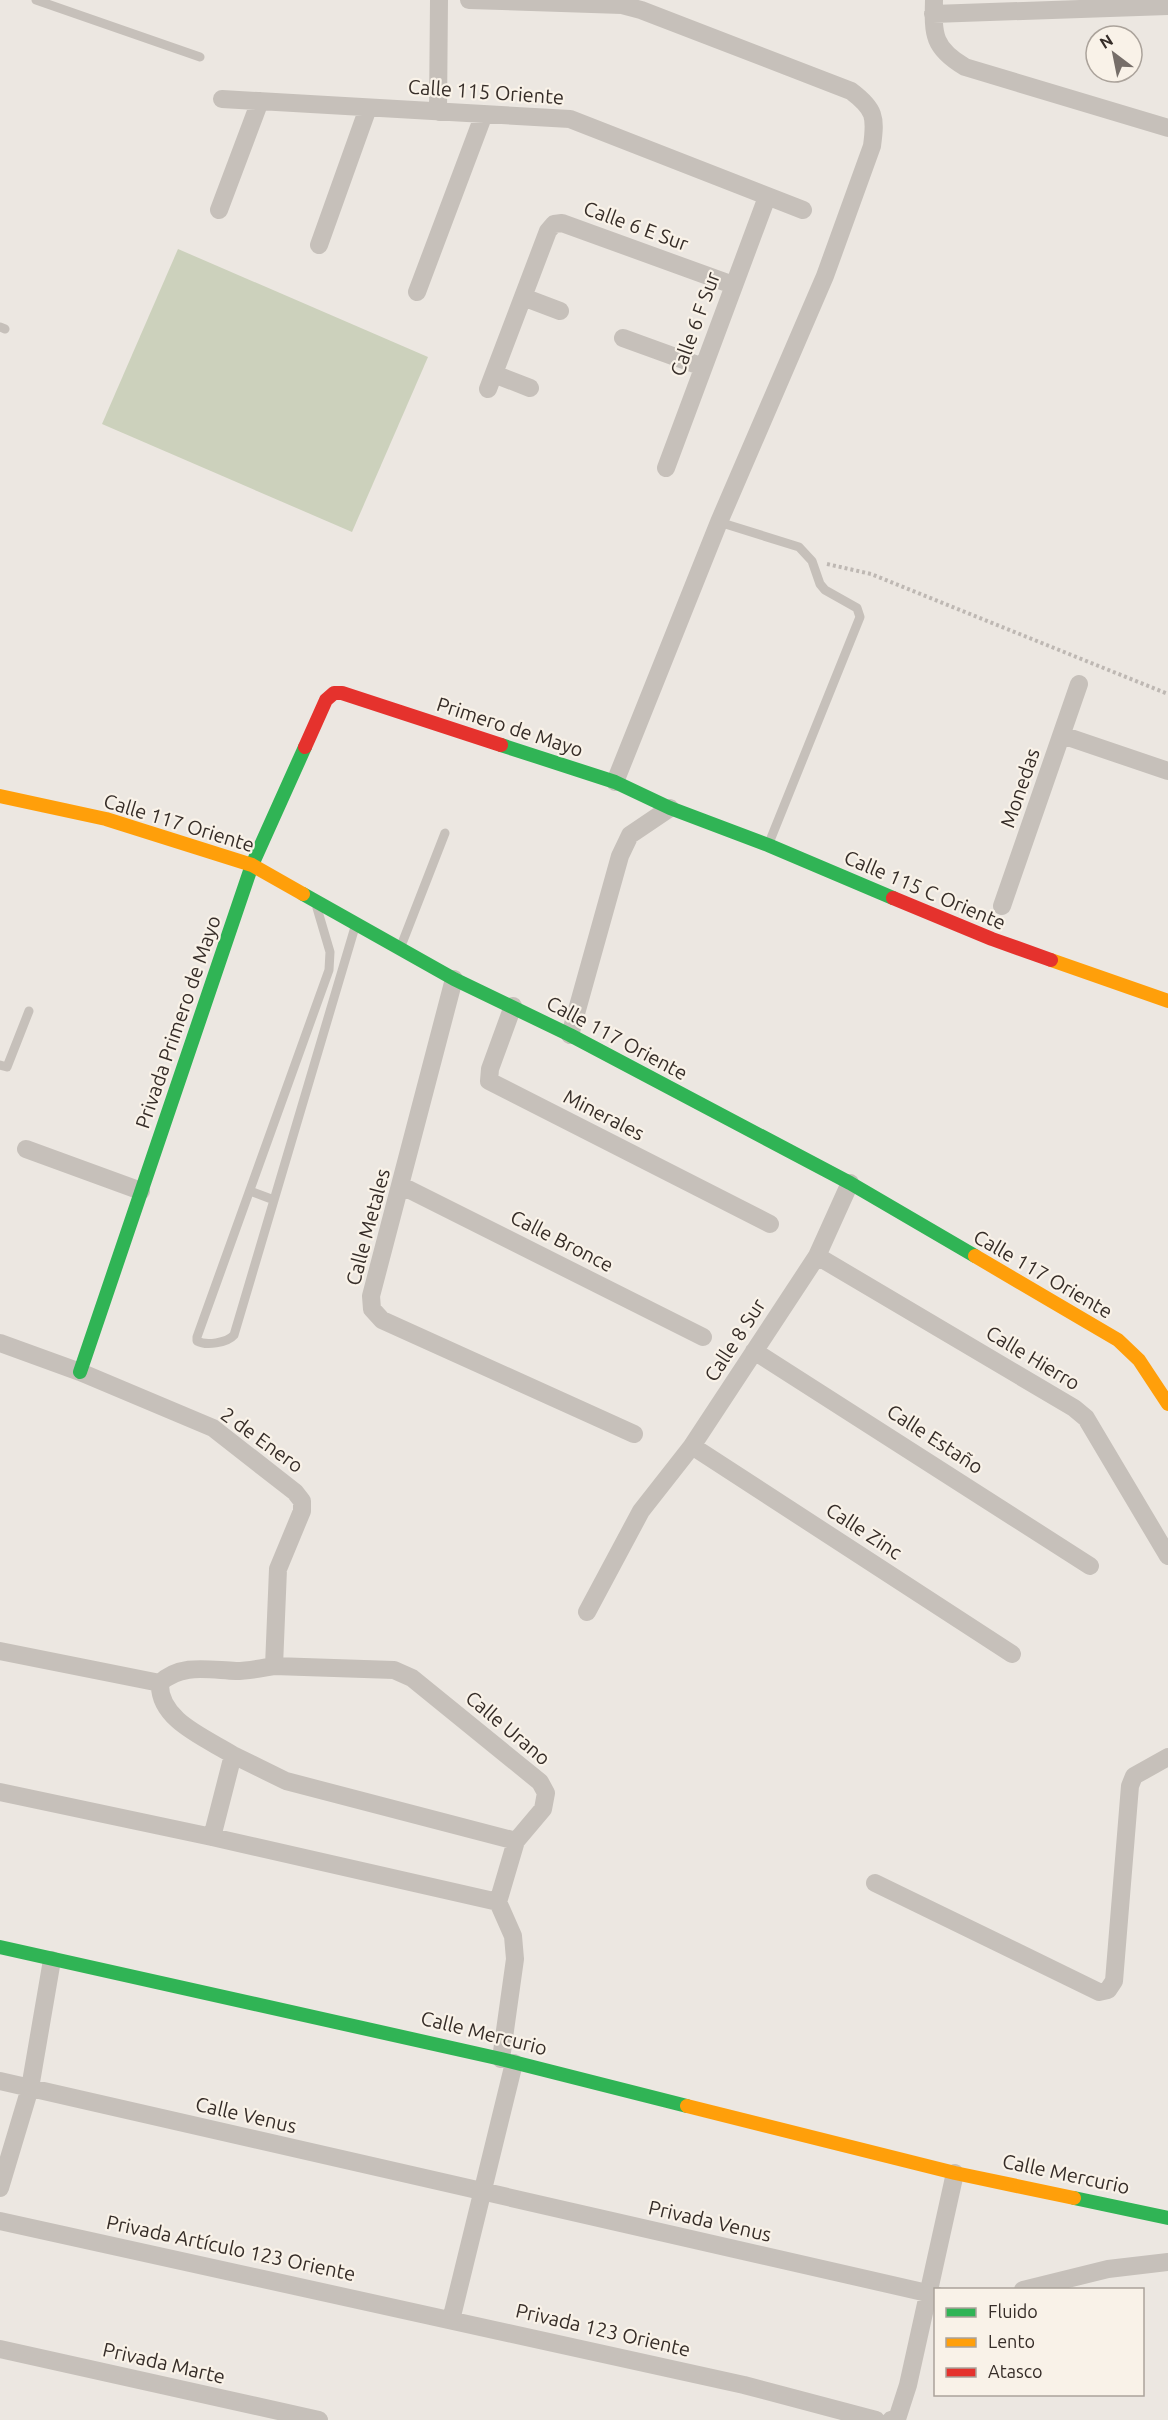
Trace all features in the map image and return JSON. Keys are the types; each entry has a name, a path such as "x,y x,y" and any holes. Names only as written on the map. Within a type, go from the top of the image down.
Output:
{"street":[{"path":"438,112 439,0"},
{"path":"469,0 622,5 641,10 851,91 873,112 872,146 825,276 719,522 615,782"},
{"path":"1168,6 934,7 935,40 947,56 965,67 1168,128"},
{"name":"Calle 115 Oriente","path":"222,99 570,119 803,210"},
{"path":"219,210 260,101"},
{"path":"319,245 368,108"},
{"path":"417,292 484,114"},
{"name":"Calle 6 F Sur","path":"666,468 767,197"},
{"name":"Calle 6 E Sur","path":"530,388 491,382 548,231 554,224 562,223 734,285"},
{"path":"523,297 560,311"},
{"path":"623,338 704,367"},
{"name":"Monedas","path":"1002,906 1079,684"},
{"name":"Primero de Mayo","path":"334,693 342,693 615,782 670,808"},
{"name":"Privada Primero de Mayo","path":"80,1372 252,865 326,700 334,693"},
{"path":"1062,735 1168,771"},
{"name":"Calle 117 Oriente","path":"0,796 106,819 252,865 454,979 570,1035 850,1183 1118,1340 1139,1360 1168,1404"},
{"path":"570,1035 625,846 630,835 670,808"},
{"name":"Calle 115 C Oriente","path":"670,808 768,845 992,939 1168,1001"},
{"name":"Calle Metales","path":"454,979 402,1186 371,1296 372,1309 382,1320 634,1434"},
{"name":"Minerales","path":"513,1006 489,1069 489,1081 770,1224"},
{"path":"26,1149 141,1191"},
{"name":"Calle 8 Sur","path":"586,1612 641,1511 692,1446 817,1256 850,1183"},
{"name":"Calle Bronce","path":"402,1186 703,1337"},
{"name":"Calle Hierro","path":"817,1256 1074,1408 1086,1418 1168,1556"},
{"path":"0,1343 80,1372"},
{"name":"Calle Estaño","path":"754,1351 1090,1566"},
{"name":"2 de Enero","path":"80,1372 213,1428 295,1492 302,1501 302,1511 278,1569 274,1666"},
{"name":"Calle Zinc","path":"692,1446 1012,1654"},
{"path":"0,1651 160,1683"},
{"path":"274,1666 240,1671 187,1669 170,1674 160,1683 159,1696 166,1709 233,1755 286,1781 516,1841"},
{"name":"Calle Urano","path":"274,1666 372,1667 394,1670 412,1678 543,1788 546,1793 543,1809 516,1841 498,1902"},
{"path":"212,1836 233,1755"},
{"path":"875,1883 1099,1992 1108,1990 1114,1981 1130,1786 1134,1776 1168,1757"},
{"path":"0,1792 212,1836 498,1902 513,1936 515,1959 507,2061 482,2192 451,2320"},
{"name":"Calle Mercurio","path":"0,1947 507,2061 956,2173 1168,2218"},
{"path":"0,2188 30,2088 52,1960"},
{"name":"Calle Venus","path":"0,2081 482,2192"},
{"path":"891,2420 897,2419 923,2320 932,2295 956,2173"},
{"name":"Privada Venus","path":"482,2192 932,2295"},
{"name":"Privada Artículo 123 Oriente","path":"0,2220 451,2320"},
{"path":"1027,2288 1108,2269 1168,2262"},
{"name":"Privada 123 Oriente","path":"451,2320 744,2385 876,2420"},
{"name":"Privada Marte","path":"0,2349 319,2420"}],"lane":[{"path":"36,0 200,57"},
{"path":"719,522 799,547 812,561 820,584 825,590 857,609 860,617 768,845"},
{"path":"400,949 445,834"},
{"path":"315,901 331,961 196,1337 196,1341 201,1344 226,1341 234,1335 356,924"},
{"path":"0,1065 7,1067 29,1011"},
{"path":"294,1067 312,1073"},
{"path":"250,1191 274,1200"}],"path":[{"path":"812,561 871,574 1168,694"}],"green space":[{"path":"178,249 428,357 352,532 102,424"}],"traffic: fast":[{"path":"501,745 615,782 670,808 768,845 893,898"},
{"path":"80,1372 252,865 305,747"},
{"path":"303,894 454,979 570,1035 850,1183 975,1256"},
{"path":"0,1947 501,2059 687,2106"},
{"path":"1074,2198 1168,2218"}],"traffic: slow":[{"path":"0,796 106,819 252,865 303,894"},
{"path":"1051,960 1168,1001"},
{"path":"975,1256 1118,1340 1139,1360 1168,1404"},
{"path":"687,2106 955,2173 1074,2198"}],"traffic: jam":[{"path":"305,747 326,700 334,693 342,693 501,745"},
{"path":"893,898 992,939 1051,960"}]}
